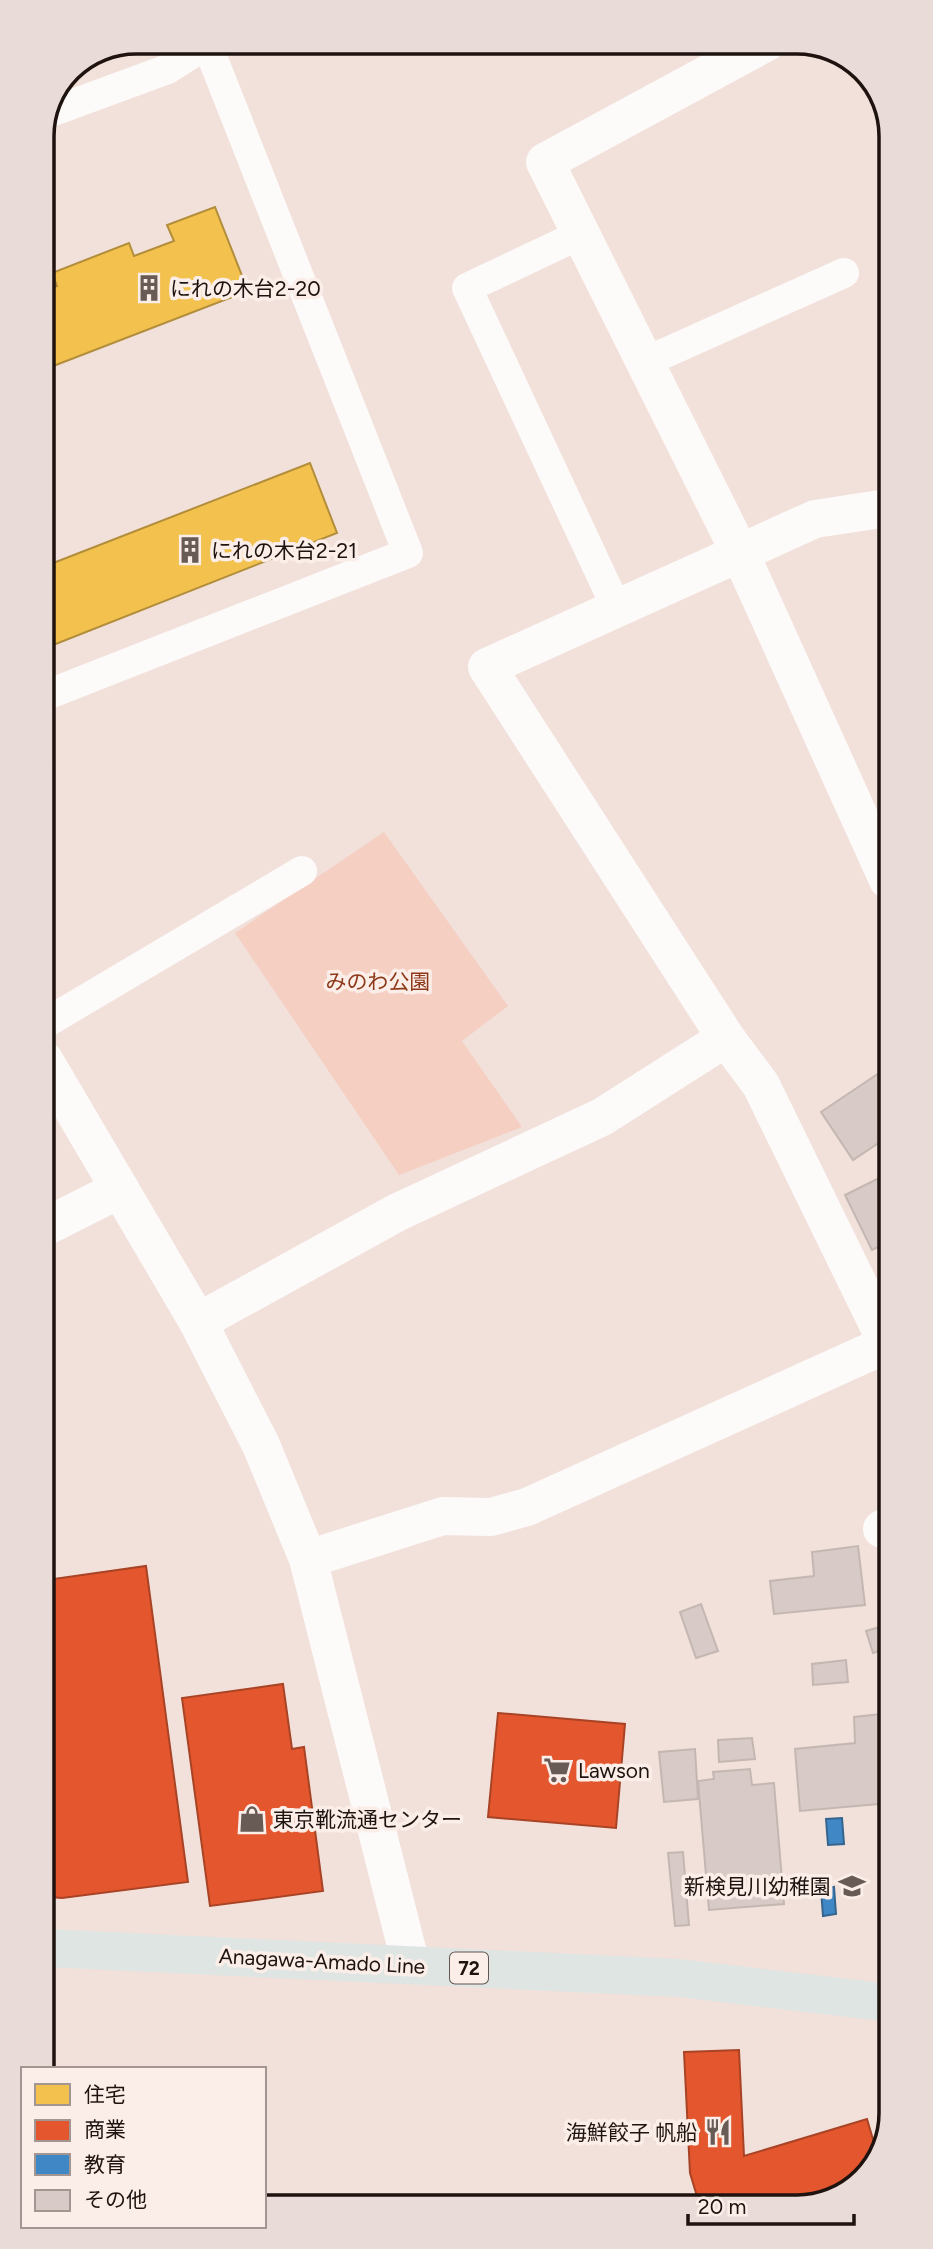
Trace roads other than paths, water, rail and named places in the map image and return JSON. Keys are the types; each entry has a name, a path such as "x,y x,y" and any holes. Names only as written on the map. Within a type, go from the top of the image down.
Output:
{"main road":[{"name":"Anagawa-Amado Line","path":"54,1948 679,1978 879,2002"}],"street":[{"path":"745,54 545,162 740,553 879,860"},
{"path":"879,509 815,519 487,667 726,1038 761,1085 879,1329"},
{"path":"198,1322 398,1212 602,1117 726,1038"},
{"path":"54,1077 198,1322 261,1445 308,1559 411,1965"},
{"path":"54,1222 120,1189"},
{"path":"308,1559 443,1516 491,1517 527,1507 879,1350"}],"lane":[{"path":"59,109 168,69 192,54"},
{"path":"54,691 408,553 213,54"},
{"path":"581,234 467,288 617,608"},
{"path":"645,362 845,273"},
{"path":"54,1018 302,872"}],"place":[{"name":"にれの木台2-20","path":"149,288"},
{"name":"にれの木台2-21","path":"190,550"},
{"name":"Lawson","path":"557,1770"},
{"name":"東京靴流通センター","path":"252,1819"},
{"name":"新検見川幼稚園","path":"852,1886"},
{"name":"海鮮餃子 帆船","path":"718,2132"}],"park label":[{"name":"みのわ公園","path":"378,981"}]}
